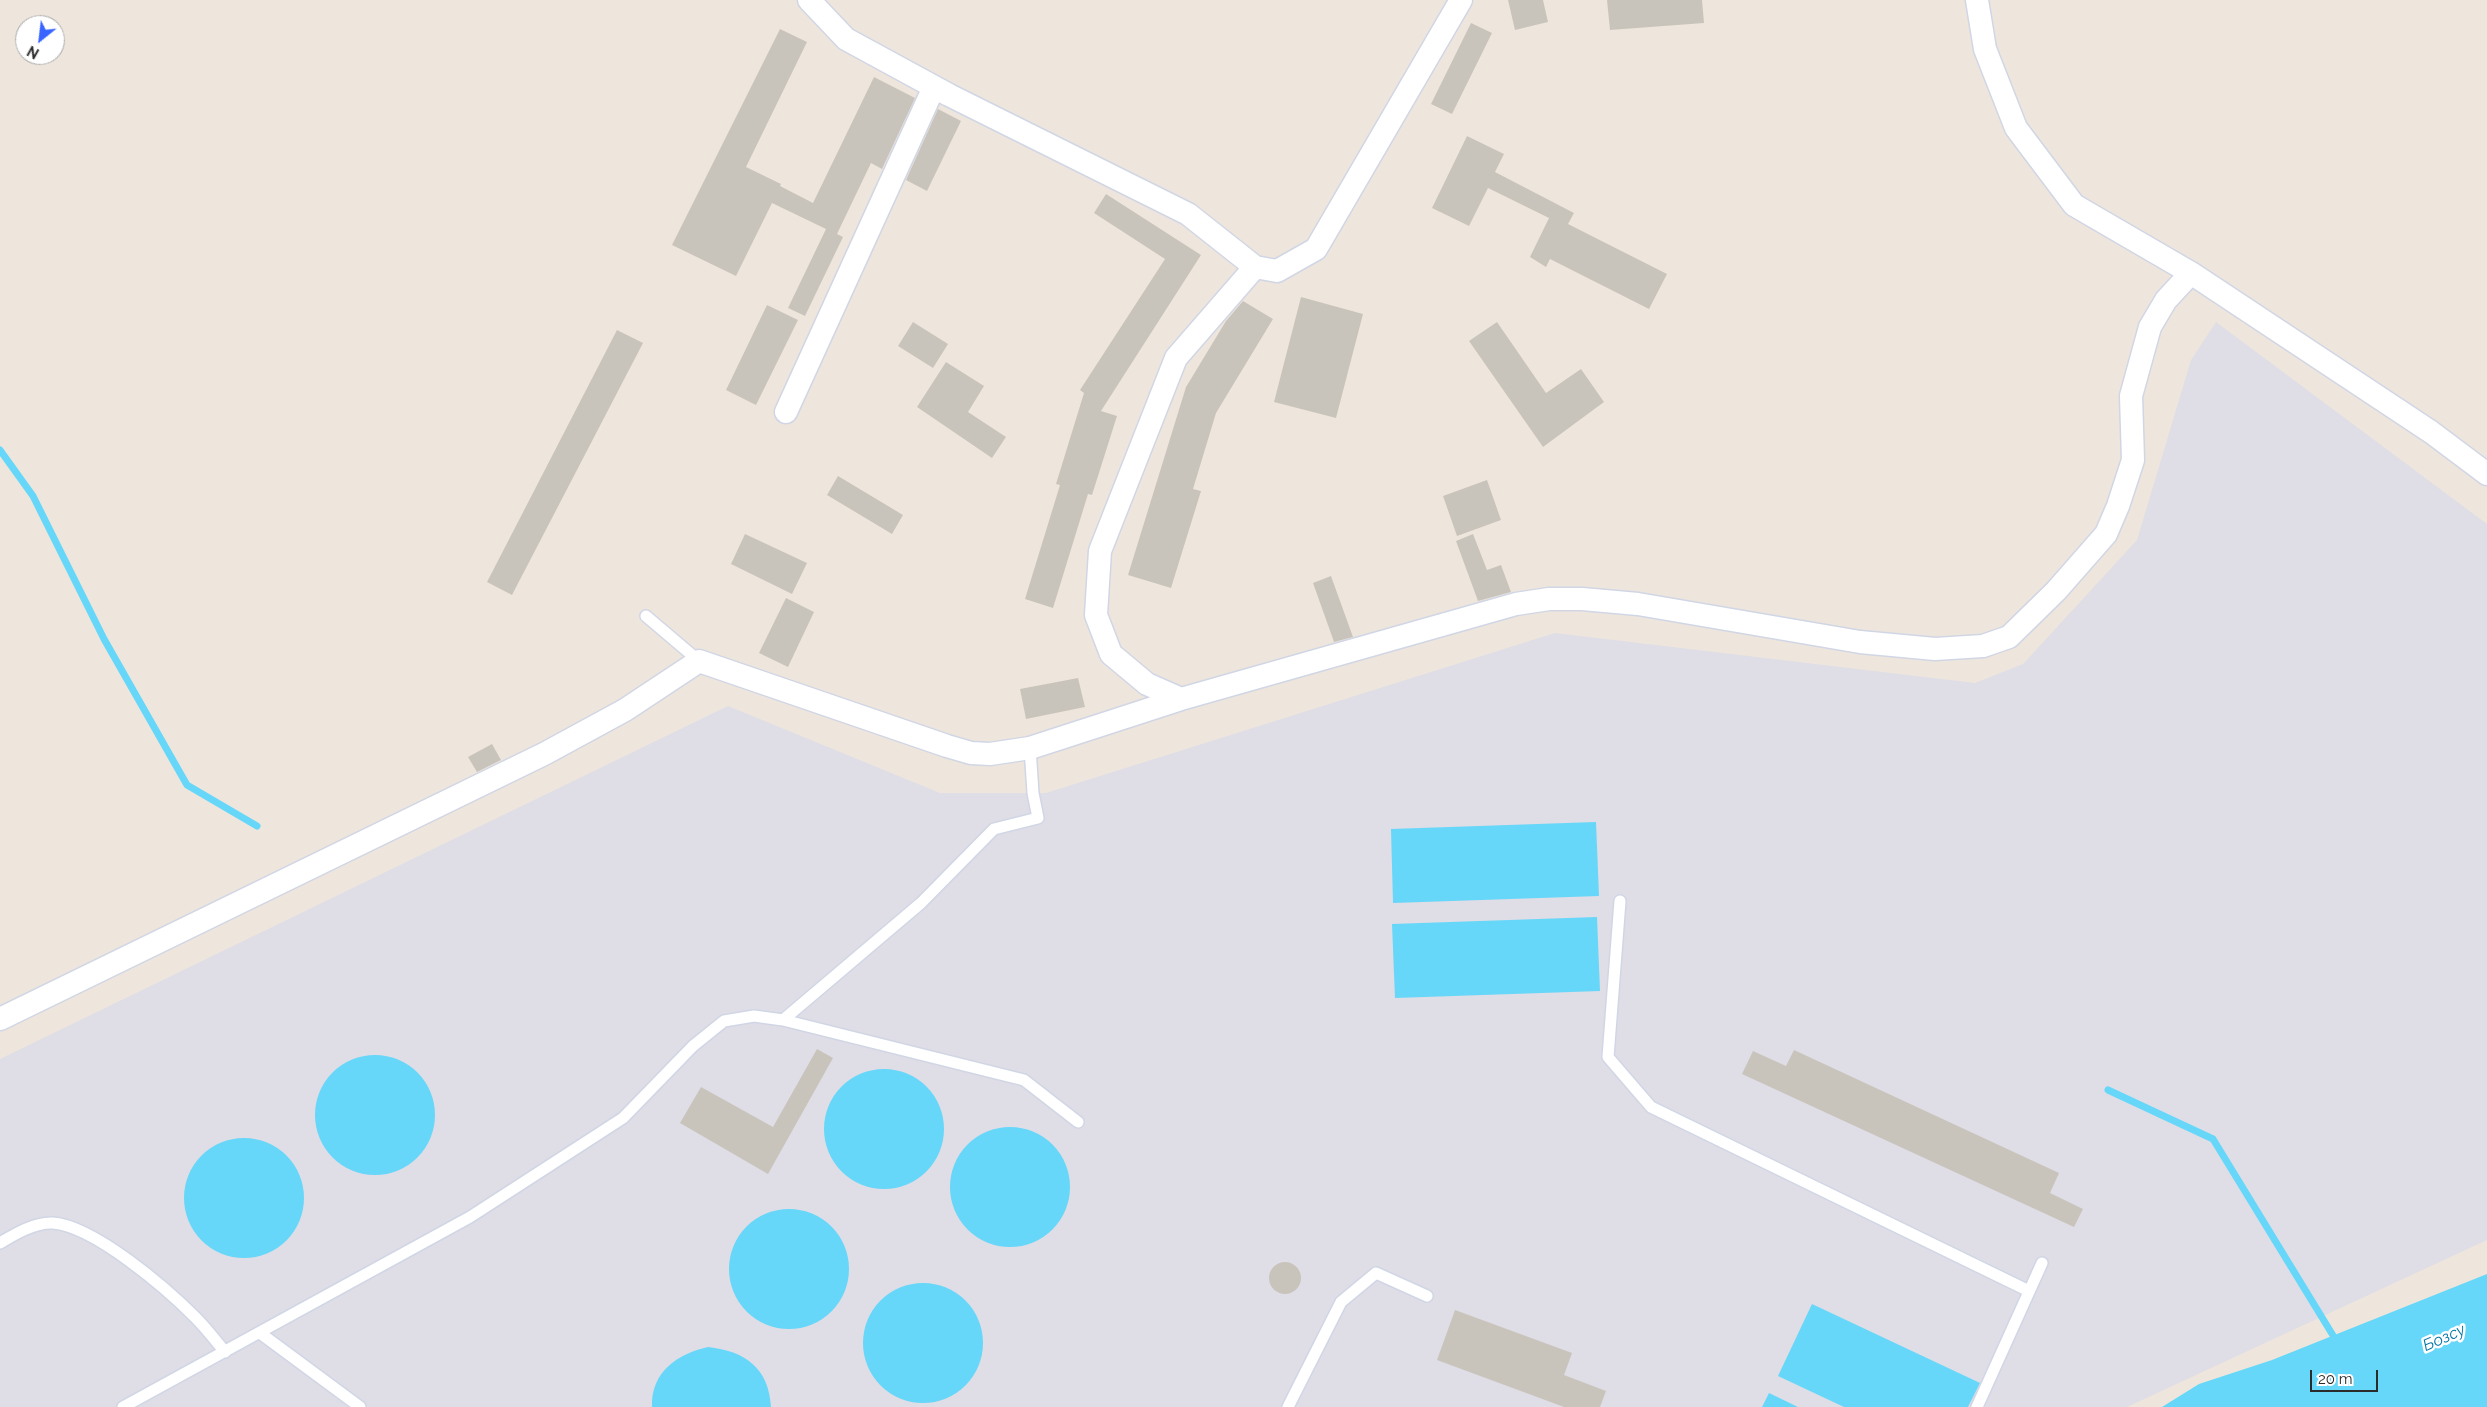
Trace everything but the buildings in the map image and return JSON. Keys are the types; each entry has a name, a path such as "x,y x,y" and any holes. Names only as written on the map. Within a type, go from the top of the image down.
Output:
{"street":[{"path":"809,0 846,38 934,87 1188,214 1255,267 1277,271 1316,250 1461,0"},
{"path":"1977,0 1985,49 2016,128 2074,205 2191,273 2431,432 2487,474"},
{"path":"786,412 934,87"},
{"path":"1181,699 1147,684 1111,654 1096,615 1100,551 1176,358 1255,267"},
{"path":"0,1019 544,754 625,710 699,661 971,753 990,754 1030,748 1181,699 1516,604 1549,599 1582,599 1638,604 1860,642 1935,649 1983,646 2009,637 2056,591 2106,534 2118,506 2133,460 2131,396 2150,328 2166,300 2191,273"}],"lane":[{"path":"646,616 699,661"},
{"path":"783,1020 921,903 994,829 1038,818 1033,794 1030,748"},
{"path":"1620,900 1608,1057 1651,1107 2029,1290"},
{"path":"123,1407 470,1217 623,1118 693,1046 724,1021 754,1016 783,1020 1024,1080 1078,1122"},
{"path":"0,1243 19,1231 51,1223 74,1226 112,1249 163,1288 195,1317 226,1352"},
{"path":"1977,1407 2042,1263"},
{"path":"1288,1407 1342,1302 1376,1273 1427,1296"},
{"path":"260,1333 360,1407"}],"shaded area":[{"path":"2216,322 2487,524 2487,1240 2127,1407 0,1407 0,1059 728,706 940,793 1046,793 1555,633 1975,683 2023,664 2137,540 2191,360"}],"water":[{"path":"1596,822 1599,896 1393,903 1391,829"},
{"path":"1597,917 1600,991 1395,998 1392,924"},
{"path":"375,1055 398,1060 408,1065 417,1073 425,1082 430,1092 435,1115 430,1138 425,1148 417,1157 408,1165 398,1170 375,1175 352,1170 342,1165 333,1157 325,1148 320,1138 315,1115 320,1092 325,1082 333,1073 342,1065 352,1060"},
{"path":"884,1069 907,1074 917,1079 926,1087 934,1096 939,1106 944,1129 939,1152 934,1162 926,1171 917,1179 907,1184 884,1189 861,1184 851,1179 842,1171 834,1162 829,1152 824,1129 829,1106 834,1096 842,1087 851,1079 861,1074"},
{"path":"1010,1127 1033,1132 1043,1137 1052,1145 1060,1154 1065,1164 1070,1187 1065,1210 1060,1220 1052,1229 1043,1237 1033,1242 1010,1247 987,1242 977,1237 968,1229 960,1220 955,1210 950,1187 955,1164 960,1154 968,1145 977,1137 987,1132"},
{"path":"244,1138 267,1143 277,1148 286,1156 294,1165 299,1175 304,1198 299,1221 294,1231 286,1240 277,1248 267,1253 244,1258 221,1253 211,1248 202,1240 194,1231 189,1221 184,1198 189,1175 194,1165 202,1156 211,1148 221,1143"},
{"path":"789,1209 812,1214 822,1219 831,1227 839,1236 844,1246 849,1269 844,1292 839,1302 831,1311 822,1319 812,1324 789,1329 766,1324 756,1319 747,1311 739,1302 734,1292 729,1269 734,1246 739,1236 747,1227 756,1219 766,1214"},
{"name":"Бозсу","path":"2487,1274 2487,1407 2162,1407 2199,1384 2272,1360"},
{"path":"923,1283 946,1288 956,1293 965,1301 973,1310 978,1320 983,1343 978,1366 973,1376 965,1385 956,1393 946,1398 923,1403 900,1398 890,1393 881,1385 873,1376 868,1366 863,1343 868,1320 873,1310 881,1301 890,1293 900,1288"},
{"path":"1812,1304 1980,1383 1968,1407 1844,1407 1778,1376"},
{"path":"708,1347 721,1349 744,1357 753,1364 766,1382 771,1407 652,1407 656,1383 668,1366 686,1354"},
{"path":"1769,1393 1798,1407 1762,1407"}],"waterway":[{"path":"0,450 33,496 104,639 187,785 257,826"},
{"path":"2108,1090 2213,1139 2337,1342"}]}
